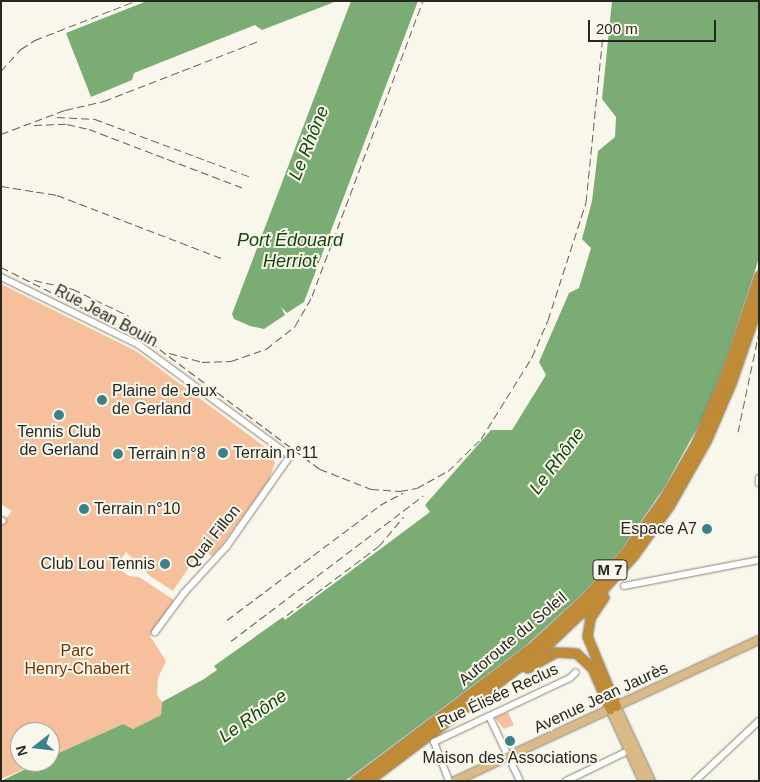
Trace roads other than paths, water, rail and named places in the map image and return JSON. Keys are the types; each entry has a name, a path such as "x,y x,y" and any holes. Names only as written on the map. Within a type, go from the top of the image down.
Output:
{"highway":[{"name":"Autoroute du Soleil","path":"354,781 532,647 573,610 619,560 657,508 695,445 725,377 759,275"},
{"name":"Autoroute du Soleil","path":"368,781 563,631 633,556 682,486 713,427 759,302"},
{"path":"613,707 590,648 587,632 594,612 633,556"},
{"path":"478,698 550,654 565,651 579,655 589,664 613,707"}],"main road":[{"name":"Avenue Jean Jaurès","path":"455,781 759,640"},
{"path":"613,707 632,749 643,781"},
{"path":"632,749 651,781"}],"street":[{"name":"Rue Jean Bouin","path":"1,277 139,345 290,456"},
{"name":"Quai Fillon","path":"155,632 184,593 227,546 290,456"},
{"path":"624,586 759,560"},
{"name":"Rue Élisée Reclus","path":"449,781 433,746 441,737 570,678 576,672"},
{"path":"489,716 520,781"},
{"path":"695,781 759,721"},
{"path":"566,781 632,749"}],"water":[{"path":"147,1 337,1 262,30 255,25 134,73 132,80 91,97 66,33"},
{"name":"Port Édouard Herriot","path":"351,1 418,1 304,302 287,313 281,307 285,315 264,329 250,326 234,319 232,314"},
{"name":"Le Rhône","path":"612,1 759,1 759,258 723,368 701,421 664,488 620,551 582,594 525,646 345,781 1,781 19,772 60,772 60,752 123,724 133,729 161,715 162,702 217,670 214,666 283,617 285,620 430,512 425,505 491,430 512,430 546,375 539,362 569,293 579,288 591,248 582,239 592,201 598,151 615,137 616,117 602,99"}],"railway":[{"path":"1,71 21,49 35,40 135,1"},
{"path":"169,353 202,362 231,361 266,349 295,326 312,296 423,1"},
{"path":"1,267 150,342 320,469 371,489 400,491 417,488 448,471 481,439 532,357 548,320 586,202 604,24"},
{"path":"1,134 65,110 104,101 259,41"},
{"path":"57,117 95,119 251,177"},
{"path":"34,125 67,124 89,129 246,189"},
{"path":"1,186 57,195 221,258"},
{"path":"34,280 73,289 129,316"},
{"path":"738,432 759,332"},
{"path":"227,620 380,505 403,493"},
{"path":"231,641 423,496"},
{"path":"287,615 379,546 403,517"}],"place":[{"name":"Plaine de Jeux de Gerland","path":"102,400"},
{"name":"Tennis Club de Gerland","path":"59,415"},
{"name":"Terrain n°11","path":"223,453"},
{"name":"Terrain n°8","path":"118,454"},
{"name":"Terrain n°10","path":"84,509"},
{"name":"Espace A7","path":"707,529"},
{"name":"Club Lou Tennis","path":"165,564"},
{"name":"Maison des Associations","path":"510,741"}],"park label":[{"name":"Parc Henry-Chabert","path":"77,660"}]}
